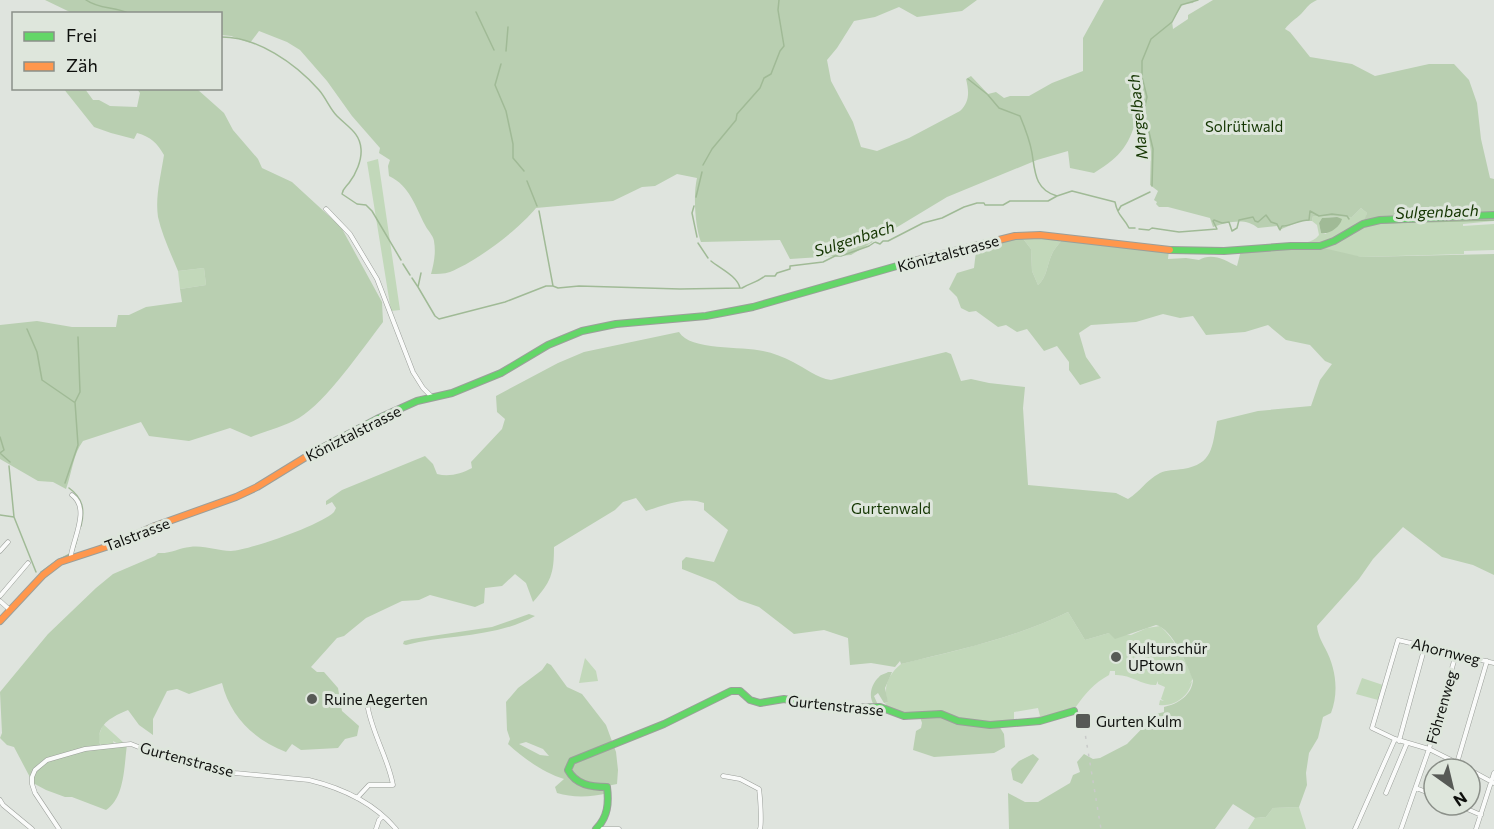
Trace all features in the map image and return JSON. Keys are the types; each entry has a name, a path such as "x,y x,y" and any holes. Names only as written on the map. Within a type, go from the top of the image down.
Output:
{"street":[{"path":"326,209 350,234 377,279 413,372 423,388 433,397"},
{"name":"Köniztalstrasse","path":"289,467 340,438 417,401 452,393 501,374 541,349 582,331 615,324 717,314 753,307 1015,236 1040,236 1176,251 1241,250 1280,246 1323,246 1363,224 1380,220 1494,215"},
{"name":"Köniztalstrasse","path":"417,401 423,388"},
{"name":"Talstrasse","path":"0,621 49,570 71,555 115,544 155,526 236,497 289,467"},
{"path":"71,555 81,513 78,501 72,495"},
{"path":"0,551 8,542"},
{"path":"0,596 28,562"},
{"path":"0,601 10,611"},
{"name":"Ahornweg","path":"1397,740 1372,728 1398,640 1494,663"},
{"path":"1355,829 1397,740 1425,646"},
{"name":"Föhrenweg","path":"1401,829 1429,749 1456,654"},
{"path":"1459,757 1487,662"},
{"name":"Gurtenstrasse","path":"596,829 606,819 608,787 583,784 573,779 568,770 572,761 664,724 731,691 740,692 750,700 760,703 784,699 836,708 880,707 904,716 941,714 958,721 990,726 1040,721 1074,711"},
{"path":"357,798 370,785 393,785 370,723 367,702"},
{"path":"1397,740 1429,749 1445,757"},
{"path":"1386,793 1407,743"},
{"name":"Gurtenstrasse","path":"59,829 33,788 32,779 35,770 47,760 77,751 121,744 137,746 161,756 235,773 309,780 372,806 396,829"},
{"path":"1482,812 1494,773"},
{"path":"723,776 740,779 759,789 759,807 762,817 760,829"},
{"path":"1416,788 1422,790"},
{"path":"0,800 32,829"},
{"path":"376,829 383,816"},
{"path":"596,829 619,829"}],"shaded area":[{"path":"378,159 400,310 391,311 367,162"},
{"path":"1361,208 1367,213 1364,223 1494,215 1494,221 1463,224 1463,226 1494,224 1494,250 1464,251 1464,254 1362,257 1291,246 1310,241 1319,235 1317,225 1312,221 1313,216 1352,217","holes":["1337,217 1326,234 1321,233 1319,223 1322,218"]},
{"path":"1322,218 1342,219 1337,227 1331,232 1321,233 1319,223"},
{"path":"1021,236 1063,238 1053,252 1045,275 1038,285 1032,271 1031,249"},
{"path":"204,268 206,285 180,289 178,271"},
{"path":"1068,612 1085,640 1109,633 1131,635 1147,628 1160,626 1175,644 1193,679 1185,696 1176,702 1159,705 1160,700 1164,701 1161,699 1165,687 1158,684 1158,681 1156,685 1151,685 1126,676 1115,675 1115,671 1110,671 1109,675 1090,689 1075,708 1041,720 1032,719 1040,716 1038,708 1014,712 1014,723 1003,724 910,716 887,707 885,703 888,702 886,691 888,680 901,664 1007,636"},
{"path":"585,658 596,671 598,681 579,683"},
{"path":"1362,678 1383,685 1378,700 1356,694"},
{"path":"103,724 124,743 118,744 113,741 114,744 101,746 98,738"},
{"path":"1299,807 1306,829 1248,829 1255,818 1266,817 1273,808"}],"green space":[{"name":"Solrütiwald","path":"45,0 977,0 962,11 917,17 899,7 875,17 854,21 827,60 831,81 853,122 861,147 877,151 909,138 960,111 966,104 968,96 966,79 971,76 988,94 996,92 1004,98 1029,96 1052,83 1083,71 1083,38 1104,0 1195,0 1193,3 1183,4 1172,21 1173,29 1188,19 1188,15 1213,0 1317,0 1285,29 1310,57 1352,64 1375,76 1429,64 1454,64 1469,80 1477,103 1481,139 1490,178 1494,179 1494,215 1363,223 1367,213 1361,208 1352,217 1313,216 1312,221 1301,221 1279,230 1277,226 1258,228 1248,222 1230,222 1213,227 1210,218 1168,207 1159,207 1156,204 1154,200 1158,191 1150,185 1151,152 1146,118 1144,114 1138,113 1132,133 1118,155 1094,173 1070,168 1068,151 1037,160 947,197 851,255 790,259 780,240 701,242 695,210 697,178 677,174 655,186 642,187 613,201 536,208 508,235 472,261 450,272 431,274 435,254 433,239 407,191 389,176 390,160 379,153 380,148 300,50 259,31 250,43 222,35 222,12 70,12"},
{"path":"65,90 86,90 93,100 99,100 110,106 137,107 140,93 138,90 198,90 224,113 233,130 258,159 262,168 292,182 341,227 382,302 383,322 344,374 321,400 294,421 251,437 230,428 189,441 149,436 141,422 83,441 75,458 66,489 53,482 38,481 0,459 0,325 37,321 72,327 116,327 118,315 129,315 146,307 182,302 180,289 206,285 204,268 178,271 162,231 157,202 164,155 159,147 146,136 137,133 134,139 94,127"},
{"name":"Gurtenwald","path":"1021,236 1031,249 1032,271 1038,285 1045,275 1053,252 1063,238 1169,250 1168,259 1199,260 1214,257 1237,266 1241,250 1291,246 1323,248 1362,257 1494,254 1494,575 1473,565 1442,557 1403,527 1373,559 1359,579 1317,626 1334,672 1336,688 1331,713 1323,717 1318,738 1309,753 1307,785 1299,807 1273,808 1266,817 1255,818 1233,804 1215,829 1009,829 1008,793 1025,802 1038,802 1070,783 1073,775 1080,772 1077,762 1084,754 1093,759 1100,758 1127,744 1156,714 1164,712 1164,707 1174,704 1187,694 1193,680 1179,648 1168,633 1156,625 1115,639 1109,633 1085,640 1068,612 1007,636 901,664 900,661 895,667 871,663 850,665 848,638 824,630 794,634 759,607 739,600 715,582 682,569 682,561 686,557 714,562 728,530 704,510 704,503 690,500 646,511 636,498 623,502 615,510 554,547 550,577 533,602 526,583 515,574 502,586 485,588 484,603 475,607 430,595 419,600 402,601 366,618 344,636 337,638 311,667 317,672 324,672 338,688 342,711 359,726 357,736 345,739 338,748 301,750 292,744 286,752 274,747 254,734 237,716 222,683 189,694 177,689 167,691 153,719 153,735 139,725 128,710 109,720 101,728 99,740 101,748 127,745 120,789 117,798 106,810 46,790 33,783 14,747 7,745 0,738 2,733 0,692 48,634 113,574 158,553 195,547 240,550 285,536 334,512 336,508 332,502 326,505 326,501 342,490 425,456 433,464 437,474 450,475 468,470 472,468 471,462 502,429 505,419 497,412 496,396 584,352 679,332 685,338 705,345 775,354 831,380 946,352 951,354 961,381 971,379 1025,387 1023,408 1028,485 1116,493 1128,499 1160,473 1193,467 1206,458 1212,446 1217,421 1258,411 1311,406 1320,380 1332,364 1325,361 1310,345 1286,340 1268,325 1245,332 1206,335 1193,316 1180,318 1163,314 1136,322 1091,325 1079,333 1086,357 1101,378 1080,385 1069,370 1069,362 1057,346 1044,351 1027,329 1017,332 1006,325 998,327 976,311 969,312 961,308 957,297 949,289 957,273 974,268 976,251 983,245"},
{"path":"529,614 535,616 488,632 403,644 404,641 412,639 492,627"},
{"path":"547,663 551,665 567,687 582,694 606,725 616,752 618,770 617,784 607,786 608,793 569,796 557,793 555,787 564,779 534,764 508,744 510,739 507,730 506,702 518,688 542,670","holes":["526,742 543,749 549,756 540,755 519,744"]},
{"path":"892,672 885,688 888,702 884,703 878,693 874,696 878,705 874,705 871,698 872,687 880,676"},
{"path":"941,715 999,726 1004,734 1005,747 994,753 934,757 913,750 916,731 921,728 920,717"},
{"path":"1033,754 1039,759 1022,784 1013,780 1011,769 1019,761"}],"waterway":[{"path":"86,0 124,12"},
{"path":"703,165 712,149 736,120 737,114 760,88 764,78 771,74 784,46 778,10 779,0"},
{"name":"Margelbach","path":"1152,186 1153,149 1144,111 1147,97 1142,77 1142,61 1151,39 1172,22 1181,5 1198,0"},
{"path":"476,12 494,50"},
{"path":"506,51 508,27"},
{"path":"222,37 248,41 275,53 310,80 335,113 356,134 361,149 359,162 342,194 357,204 366,205 372,211 401,260"},
{"path":"501,64 495,85 506,111 513,144 513,158 524,171"},
{"path":"968,79 987,94"},
{"path":"988,95 999,108 1020,116 1030,144 1037,179 1044,189 1057,196"},
{"path":"696,197 702,172"},
{"path":"527,181 537,206"},
{"name":"Sulgenbach","path":"421,273 418,287 439,319 505,302 546,286 558,288 579,286 742,288 765,276 775,276 777,273 790,269 790,266 823,262 875,242 880,244 923,223 942,218 977,203 1003,205 1010,201 1048,201 1072,191 1115,202 1119,214 1129,228 1135,228"},
{"name":"Margelbach","path":"1118,211 1121,206 1150,192"},
{"path":"694,206 692,213 697,237"},
{"path":"539,211 553,286"},
{"name":"Sulgenbach","path":"1139,229 1152,228 1179,232 1217,229 1214,220 1222,223 1229,222 1232,231 1237,228 1239,220 1253,217 1258,222 1266,215 1271,222 1277,224 1280,230 1282,226 1309,220 1310,211 1319,216 1332,214 1347,216 1349,219"},
{"name":"Sulgenbach","path":"1380,223 1494,220"},
{"path":"698,243 708,258"},
{"path":"711,261 732,276 740,288"},
{"path":"403,264 410,275"},
{"name":"Sulgenbach","path":"412,278 418,287"},
{"path":"27,329 37,352 42,380 74,402"},
{"path":"65,483 78,445 75,402 80,392 78,337"},
{"path":"0,437 4,450 0,453"},
{"path":"1,454 10,462"},
{"path":"9,466 14,517 36,572"},
{"path":"69,488 82,505 81,526"},
{"path":"0,515 14,517"},
{"path":"73,552 77,539"},
{"path":"41,572 70,554"}],"railway":[{"path":"1084,727 1101,829"}],"traffic: fast":[{"path":"1170,250 1224,251 1320,246 1334,241 1363,224 1380,220 1494,215"},
{"path":"314,452 417,401 452,393 501,373 548,345 582,331 616,324 706,316 753,307 918,260"},
{"path":"596,829 607,810 607,787 590,786 575,779 568,770 572,761 664,724 731,691 740,691 750,700 760,703 784,699 836,708 880,707 904,716 941,714 958,721 990,725 1040,721 1074,711"}],"traffic: slow":[{"path":"918,260 1015,236 1040,235 1170,250"},
{"path":"0,621 43,575 60,562 115,544 155,526 236,497 257,487 314,452"}],"place":[{"name":"Kulturschür UPtown","path":"1116,657"},
{"name":"Ruine Aegerten","path":"312,699"},
{"name":"Gurten Kulm","path":"1083,721"}]}
